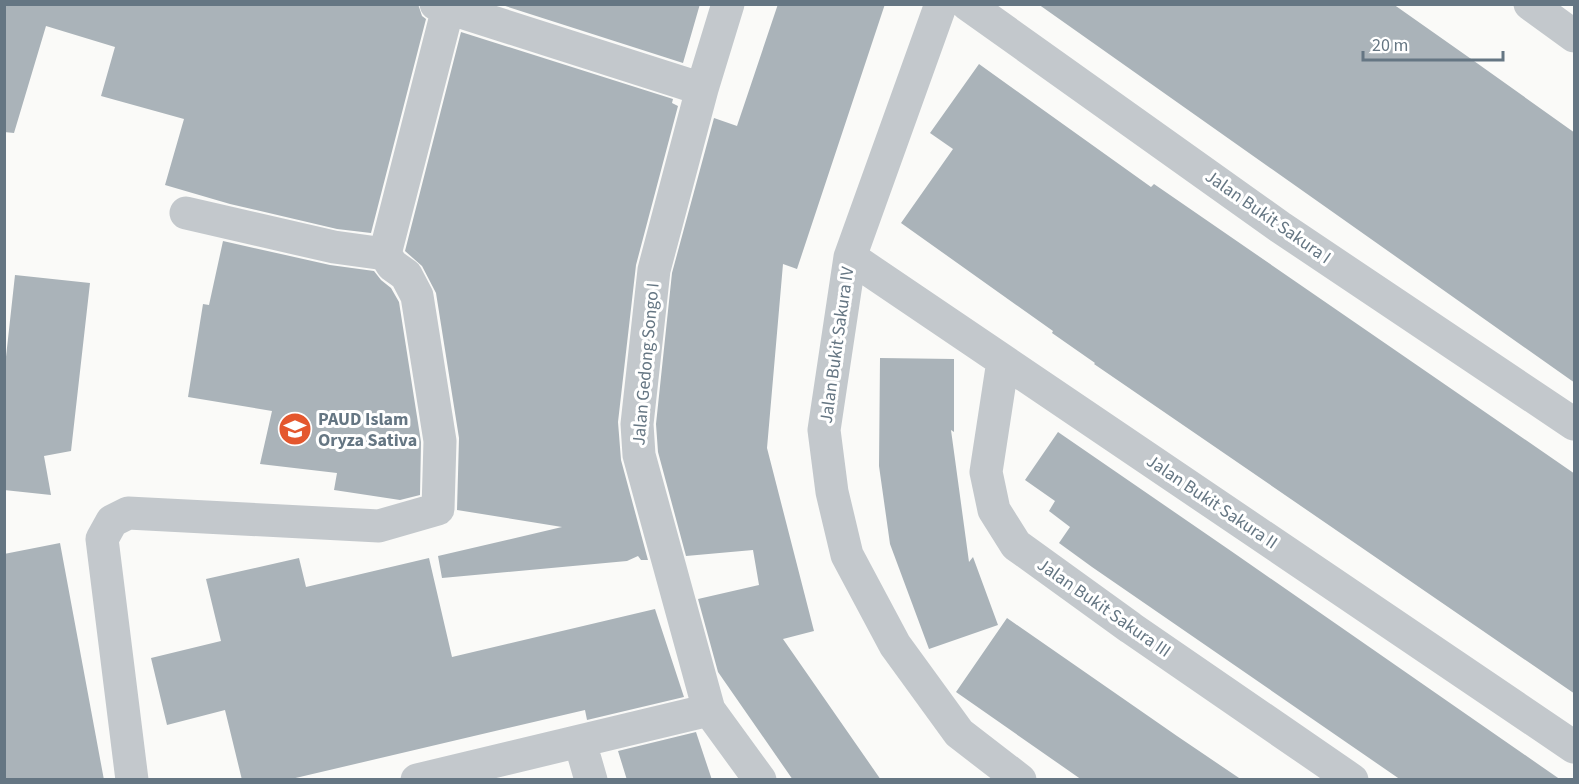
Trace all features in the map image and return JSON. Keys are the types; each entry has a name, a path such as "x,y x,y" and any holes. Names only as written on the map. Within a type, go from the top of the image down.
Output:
{"street":[{"name":"Jalan Gedong Songo I","path":"728,4 702,89 654,270 637,424 639,455 709,710 760,780"},
{"name":"Jalan Bukit Sakura IV","path":"941,4 850,257 824,430 832,492 847,555 895,645 959,733 1020,780"},
{"name":"Jalan Bukit Sakura I","path":"967,4 1280,227 1575,424"},
{"path":"1530,4 1575,36"},
{"path":"132,780 102,539 112,521 128,513 379,526 438,509 440,441 417,296 406,275 392,265 385,254 458,8 702,89"},
{"path":"186,213 334,247 385,254"},
{"name":"Jalan Bukit Sakura II","path":"850,257 1575,747"},
{"name":"Jalan Bukit Sakura III","path":"1003,361 986,472 994,510 1016,545 1131,628 1352,780"},
{"path":"417,780 709,710"},
{"path":"580,742 591,780"}],"building":[{"path":"4,4 418,4 422,16 426,19 371,233 337,229 230,204 165,185 184,119 101,96 115,47 46,26 14,133 4,132"},
{"path":"499,4 700,4 683,63"},
{"path":"778,4 885,4 797,269 783,264 767,448 814,631 783,639 881,780 793,780 718,672 698,599 759,585 753,550 686,556 658,452 656,424 672,273 714,118 737,126"},
{"path":"1038,4 1393,4 1474,61 1575,133 1575,383"},
{"path":"461,32 673,99 672,103 678,106 636,265 618,422 621,460 648,560 641,560 638,556 627,561 442,578 438,556 562,527 457,510 459,438 436,293 422,266 405,251"},
{"path":"979,64 1151,187 1154,184 1575,474 1575,694 1094,364 1052,333 1053,331 901,223 953,149 930,133"},
{"path":"223,241 330,265 374,271 391,288 399,302 421,442 420,495 400,500 334,490 337,473 260,464 272,411 188,397 203,304 209,305"},
{"path":"15,275 90,283 71,451 44,456 51,495 4,490 4,375"},
{"path":"880,358 954,359 954,432 951,430 969,562 973,557 998,625 929,649 890,544 879,466"},
{"path":"1058,432 1561,780 1401,780 1092,567 1059,543 1070,527 1049,511 1055,501 1025,480"},
{"path":"60,543 104,780 4,780 4,554"},
{"path":"299,558 306,587 429,558 452,657 655,609 684,697 587,720 585,710 287,780 242,780 225,710 167,725 151,658 221,641 206,579"},
{"path":"1007,618 1242,780 1082,780 956,692"},
{"path":"696,732 712,780 627,780 618,751"}],"place":[{"name":"PAUD Islam Oryza Sativa","path":"295,429"}]}
